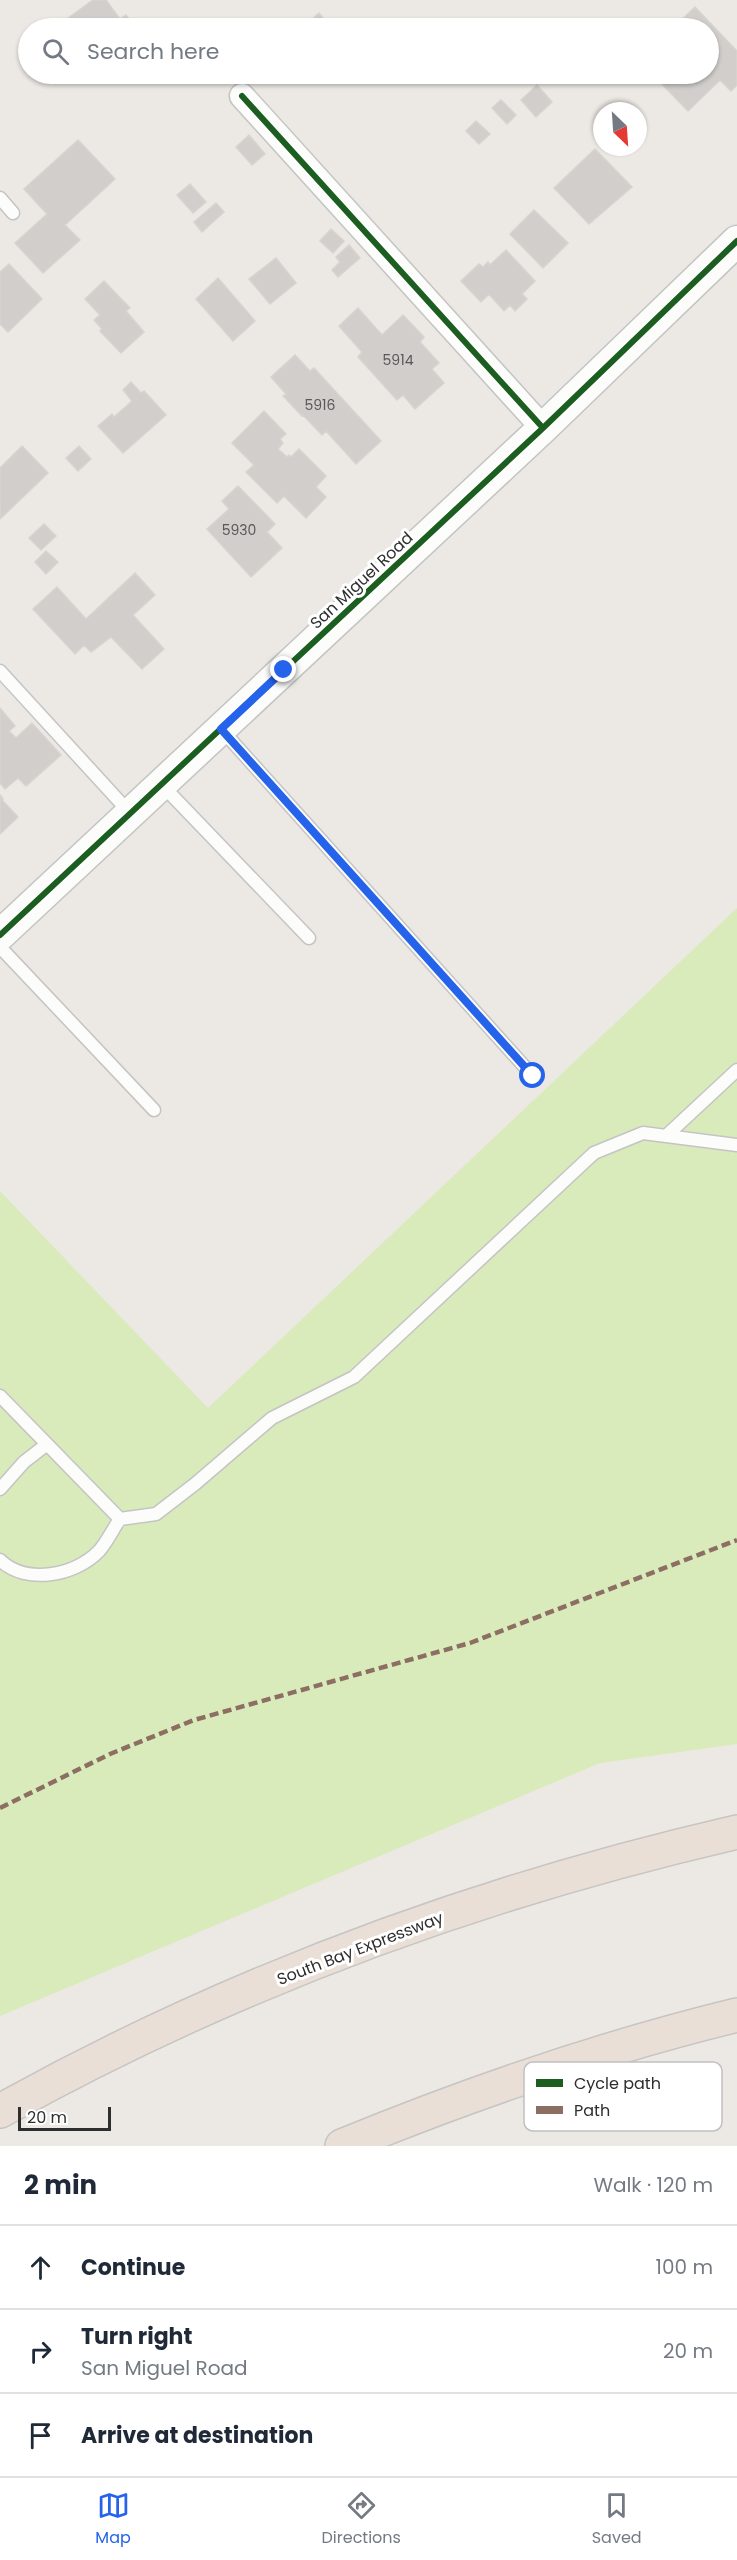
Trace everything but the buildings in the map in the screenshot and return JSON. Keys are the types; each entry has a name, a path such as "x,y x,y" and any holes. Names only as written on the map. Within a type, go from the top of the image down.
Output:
{"highway":[{"name":"South Bay Expressway","path":"0,2111 117,2050 304,1967 400,1931 595,1868 737,1832"},
{"path":"568,2062 737,2015"},
{"path":"342,2146 524,2077"}],"street":[{"path":"242,96 543,428"},
{"name":"San Miguel Road","path":"0,935 543,428 737,241"}],"lane":[{"path":"0,198 13,213"},
{"path":"0,670 130,814"},
{"path":"221,729 533,1076"},
{"path":"162,784 309,938"},
{"path":"0,947 154,1110"},
{"path":"666,1136 737,1070"},
{"path":"0,1560 8,1568 29,1575 58,1573 81,1564 99,1551 120,1519 156,1514 273,1418 354,1377 594,1153 643,1133 737,1145"},
{"path":"0,1396 120,1519"},
{"path":"0,1490 24,1462 46,1444"}],"green space":[{"path":"737,908 737,1744 600,1763 0,2016 0,1191 208,1408"}],"marked path":[{"path":"0,1808 110,1754 194,1720 470,1643 737,1540"}],"cycle path":[{"path":"242,96 543,428"},
{"path":"0,935 543,428 737,241"}],"route":[{"path":"284,670 221,729 533,1076"}]}
